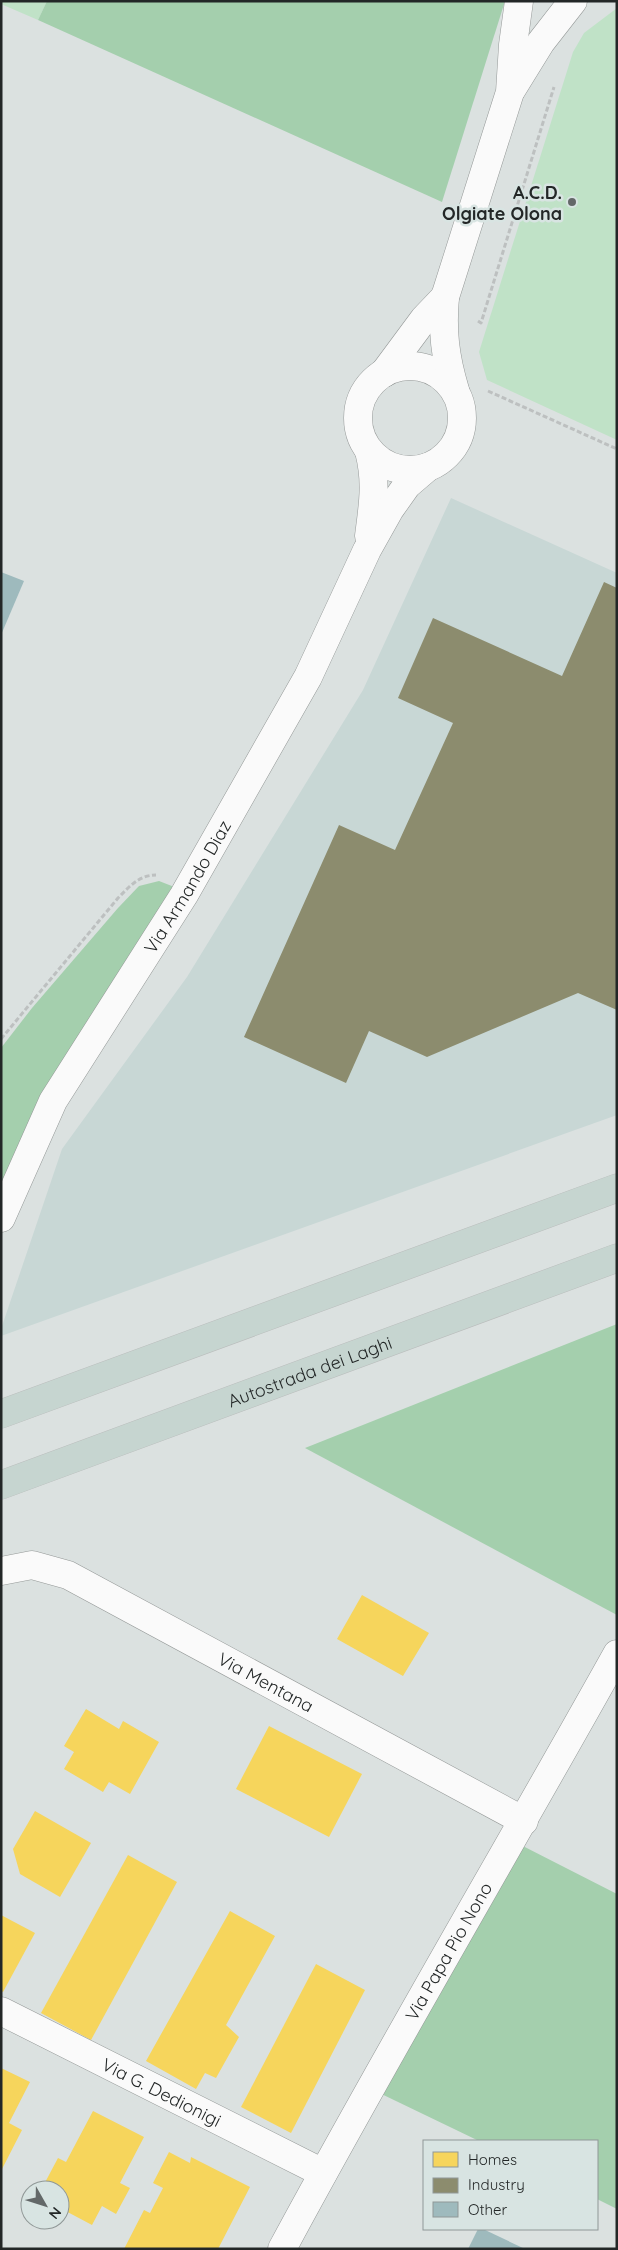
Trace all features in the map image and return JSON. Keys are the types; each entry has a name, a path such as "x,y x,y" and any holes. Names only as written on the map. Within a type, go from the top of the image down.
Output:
{"highway":[{"path":"1,1414 617,1188"},
{"name":"Autostrada dei Laghi","path":"1,1485 617,1258"}],"street":[{"name":"Via Armando Diaz","path":"1,1218 53,1101 190,885 308,677 367,550 407,484 443,458 456,442 462,425 461,407 446,361 442,326 445,297 510,92 513,45 519,1"},
{"name":"Via Armando Diaz","path":"510,92 546,35 573,1"},
{"name":"Via Armando Diaz","path":"384,373 424,319 445,297"},
{"name":"Via Armando Diaz","path":"367,550 374,498 375,473 369,451 360,435 358,417 361,400 375,379 390,369 408,365 426,368 443,376 455,390"},
{"name":"Via Armando Diaz","path":"369,451 391,467 410,470 428,467"},
{"name":"Via Mentana","path":"1,1572 32,1565 68,1575 524,1821"},
{"name":"Via Papa Pio Nono","path":"282,2249 369,2088 524,1821 617,1654"},
{"name":"Via G. Dedionigi","path":"1,2011 323,2173"}],"path":[{"path":"478,330 556,80"},
{"path":"445,297 481,323"},
{"path":"483,388 617,450"},
{"path":"1,1039 118,898 134,882 150,875 168,875 190,885"}],"shaded area":[{"path":"451,498 617,573 617,1115 1,1336 1,1329 62,1149 187,977 363,690"}],"green space":[{"path":"1,1 47,1 38,20 1,4"},
{"path":"47,1 505,1 442,202 38,20"},
{"name":"A.C.D. Olgiate Olona","path":"617,8 617,440 487,380 479,352 573,52 584,33"},
{"path":"159,881 177,888 1,1191 1,1048 32,1008 118,908 139,886"},
{"path":"617,1324 617,1615 305,1448"},
{"path":"513,1841 617,1894 617,2209 598,2200 598,2140 477,2140 369,2088"}],"building: Homes":[{"path":"362,1595 429,1633 403,1676 337,1639"},
{"path":"86,1709 119,1729 123,1721 159,1742 130,1794 109,1782 103,1792 64,1769 74,1752 64,1746"},
{"path":"269,1726 362,1774 329,1837 236,1789"},
{"path":"35,1811 91,1843 60,1897 20,1874 13,1849"},
{"path":"128,1855 177,1882 91,2040 41,2013"},
{"path":"230,1911 275,1936 226,2025 239,2037 216,2078 205,2073 196,2089 146,2061"},
{"path":"1,1915 35,1933 3,1992 1,1991"},
{"path":"316,1964 365,1990 291,2133 241,2107"},
{"path":"1,2068 30,2082 9,2123 22,2130 1,2171"},
{"path":"93,2111 144,2137 120,2183 130,2188 116,2214 102,2206 92,2225 70,2213 70,2180 46,2180 58,2158 66,2162"},
{"path":"169,2152 190,2163 191,2157 250,2187 218,2249 124,2249 144,2210 150,2213 163,2188 153,2183"}],"building: Industry":[{"path":"604,582 617,588 617,1010 578,993 427,1057 369,1031 346,1083 244,1037 339,825 395,850 453,723 398,698 433,618 562,676"}],"building: Other":[{"path":"1,572 24,581 1,635"},
{"path":"478,2230 485,2230 525,2249 468,2249"}],"place":[{"name":"A.C.D. Olgiate Olona","path":"572,202"}]}
